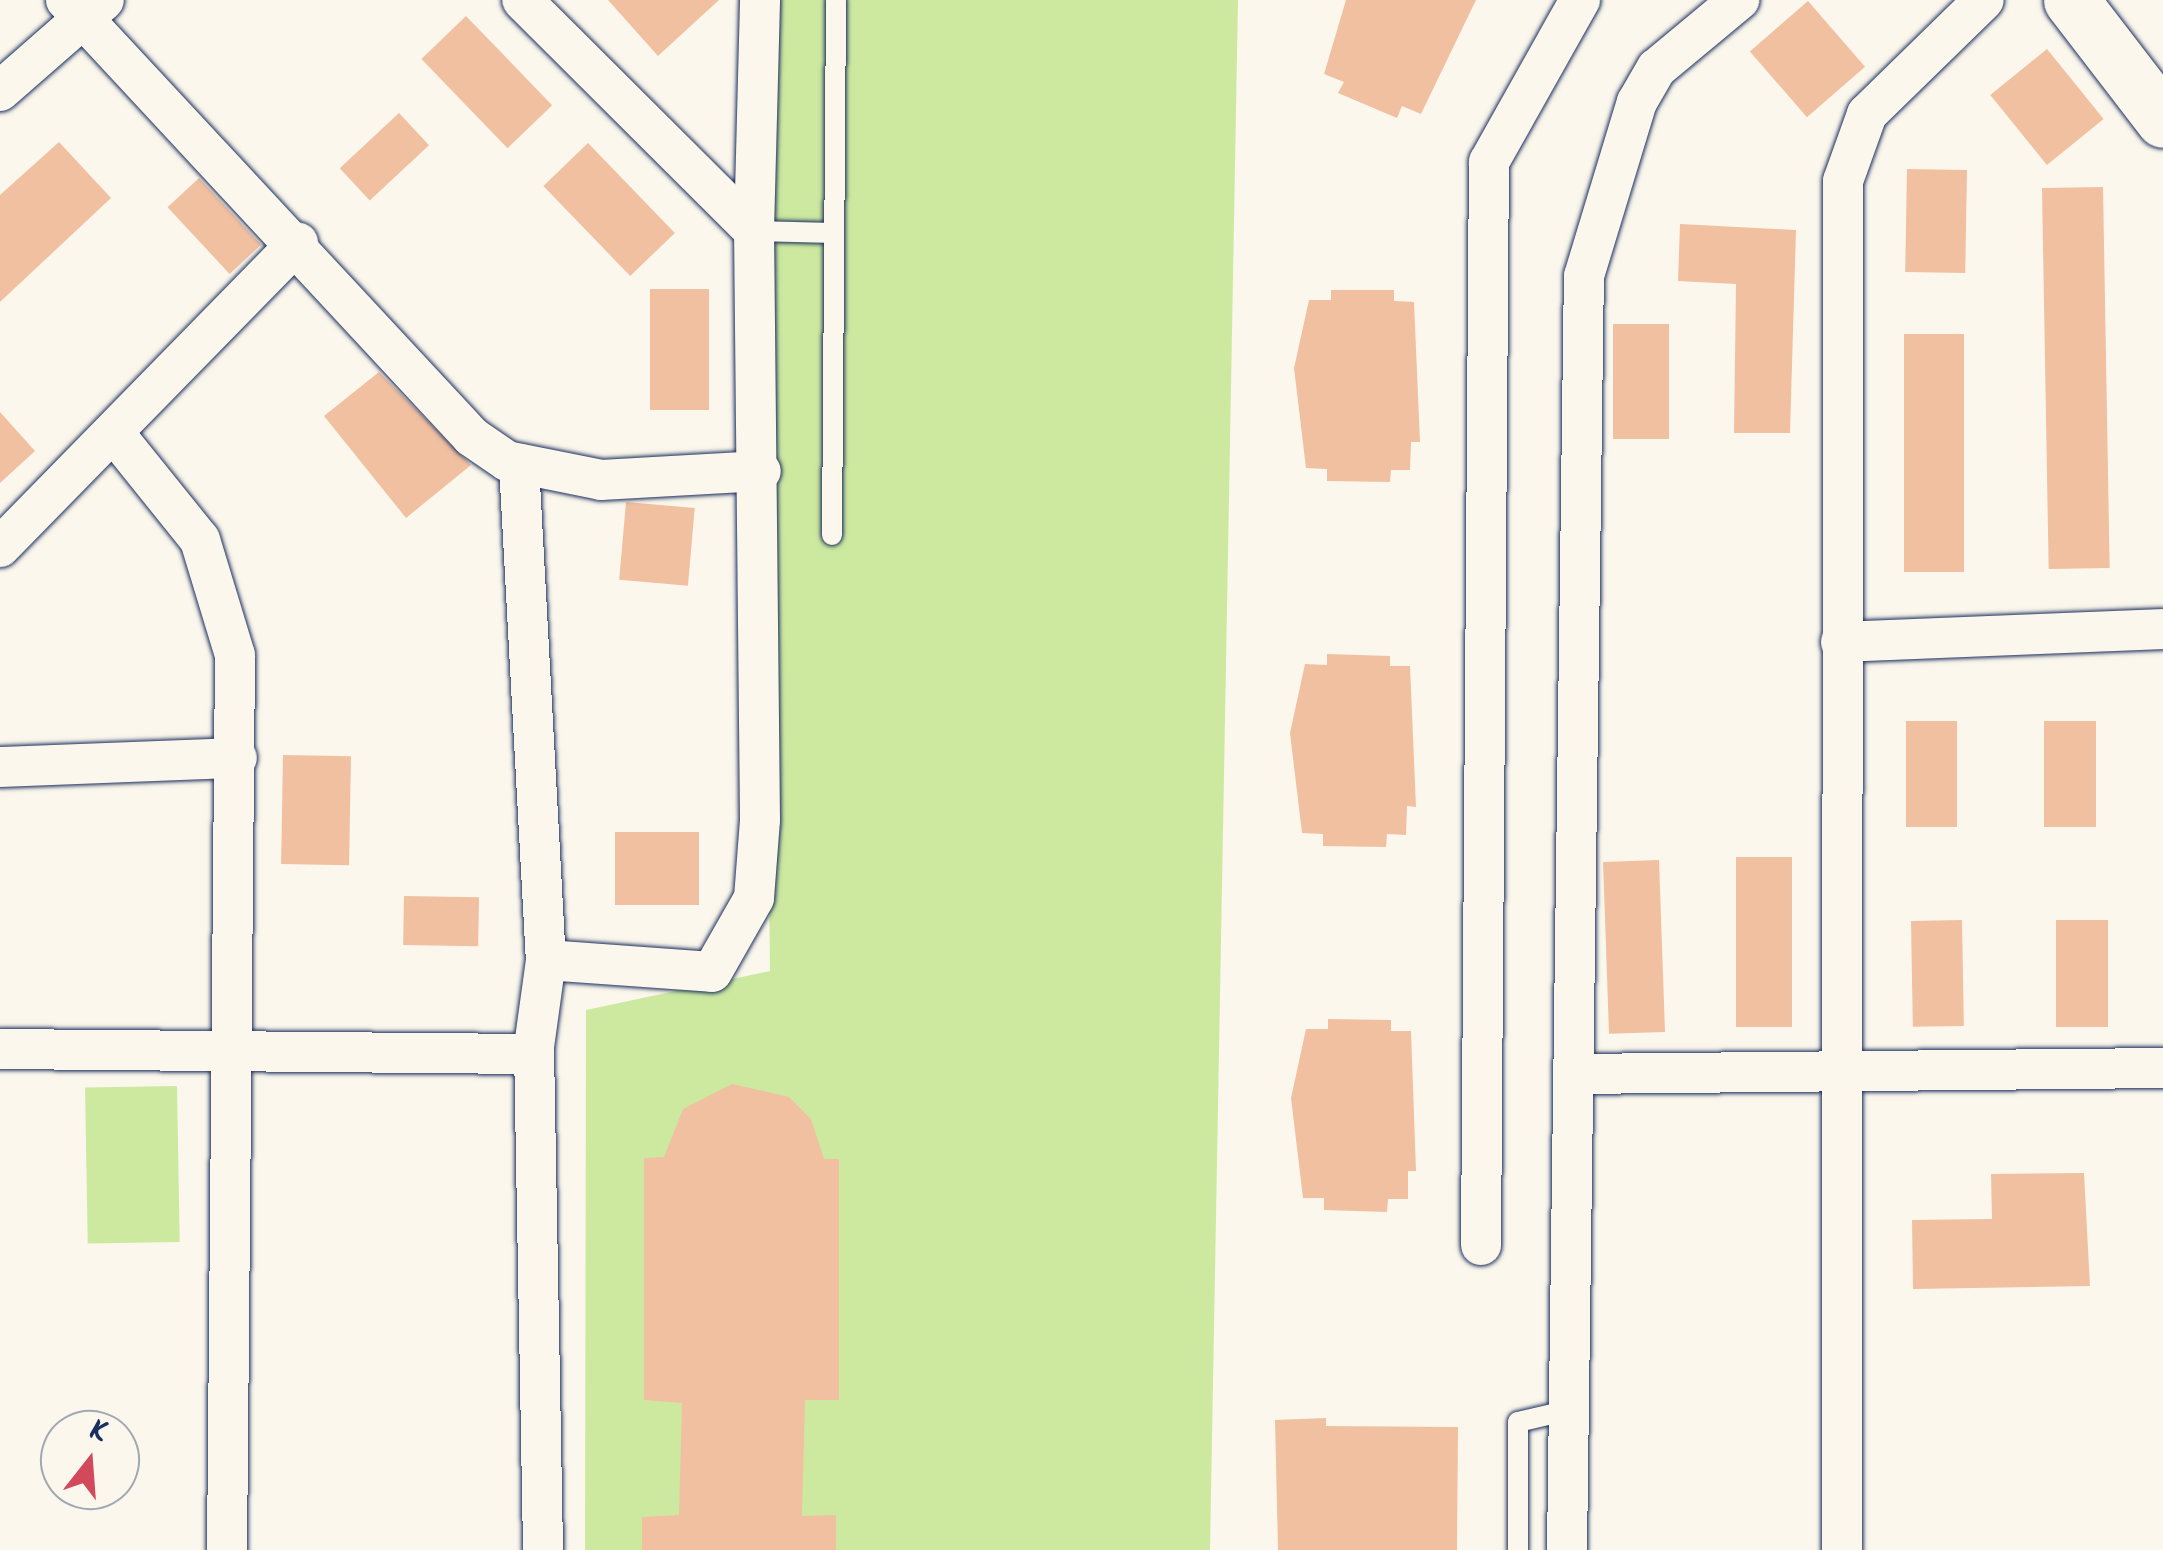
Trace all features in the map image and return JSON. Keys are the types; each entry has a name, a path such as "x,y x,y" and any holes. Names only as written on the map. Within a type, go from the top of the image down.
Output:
{"street":[{"path":"522,0 754,231"},
{"path":"546,960 712,972 754,898 760,471 754,231 760,0"},
{"path":"1567,1550 1584,276 1637,102 1657,68 1738,0"},
{"path":"1842,1550 1846,1076 1840,642 1846,166 1867,114 1984,0"},
{"path":"2070,0 2163,120"},
{"path":"1482,1245 1489,162 1578,3"},
{"path":"0,91 84,6 472,437 518,464 601,480 760,471"},
{"path":"0,547 298,243"},
{"path":"114,433 200,540 235,655 237,758 226,1550"},
{"path":"518,464 546,960 534,1048 543,1550"},
{"path":"1840,642 2163,630"},
{"path":"0,767 237,758"},
{"path":"0,1048 230,1054 534,1048"},
{"path":"1573,1074 1846,1076 2163,1068"}],"lane":[{"path":"832,535 836,0"},
{"path":"754,231 834,233"},
{"path":"1518,1550 1518,1422 1569,1410"}],"green space":[{"path":"759,0 1238,0 1210,1550 585,1550 586,1010 770,971"},
{"path":"177,1086 180,1242 88,1244 85,1088"}],"building":[{"path":"608,0 719,0 658,56"},
{"path":"1346,0 1476,0 1421,114 1402,106 1397,118 1338,93 1344,82 1324,74"},
{"path":"1808,1 1865,67 1807,117 1750,52"},
{"path":"466,16 552,105 508,148 421,59"},
{"path":"2047,49 2104,119 2047,165 1990,95"},
{"path":"399,113 429,145 370,200 340,168"},
{"path":"59,142 111,198 0,302 0,195"},
{"path":"588,143 675,233 630,276 543,186"},
{"path":"1907,169 1967,170 1965,273 1905,272"},
{"path":"199,178 261,245 230,274 168,207"},
{"path":"2103,187 2110,568 2049,569 2042,188"},
{"path":"1680,224 1796,230 1790,433 1734,433 1736,284 1678,281"},
{"path":"650,289 709,289 709,410 650,410"},
{"path":"1331,290 1394,290 1394,301 1414,302 1420,442 1411,442 1410,470 1391,470 1390,482 1327,481 1327,469 1306,468 1294,368 1309,300 1331,300"},
{"path":"1613,324 1669,324 1669,439 1613,439"},
{"path":"1904,334 1964,334 1964,572 1904,572"},
{"path":"379,372 471,465 406,518 324,416"},
{"path":"0,412 35,451 0,483"},
{"path":"626,502 695,508 688,586 619,580"},
{"path":"1327,654 1390,656 1390,666 1410,666 1416,807 1407,806 1406,835 1387,834 1386,847 1323,846 1323,834 1302,833 1290,733 1305,664 1327,665"},
{"path":"1906,721 1957,721 1957,827 1906,827"},
{"path":"2044,721 2096,721 2096,827 2044,827"},
{"path":"283,755 351,756 349,865 281,864"},
{"path":"615,832 699,832 699,905 615,905"},
{"path":"1736,857 1792,857 1792,1027 1736,1027"},
{"path":"1659,860 1665,1032 1609,1034 1603,862"},
{"path":"404,896 479,897 478,946 403,945"},
{"path":"1962,920 1964,1026 1913,1027 1911,921"},
{"path":"2056,920 2108,920 2108,1027 2056,1027"},
{"path":"1328,1019 1391,1020 1391,1031 1411,1031 1416,1171 1408,1171 1408,1199 1388,1199 1387,1212 1324,1210 1324,1198 1303,1198 1291,1098 1306,1029 1328,1029"},
{"path":"732,1084 789,1097 811,1119 824,1159 839,1159 839,1400 805,1400 802,1516 836,1515 836,1550 642,1550 642,1517 679,1515 682,1403 644,1400 644,1158 664,1157 683,1109"},
{"path":"2084,1173 2090,1286 1913,1289 1912,1220 1992,1219 1991,1174"},
{"path":"1326,1418 1326,1426 1458,1427 1457,1550 1278,1550 1275,1420"}]}
